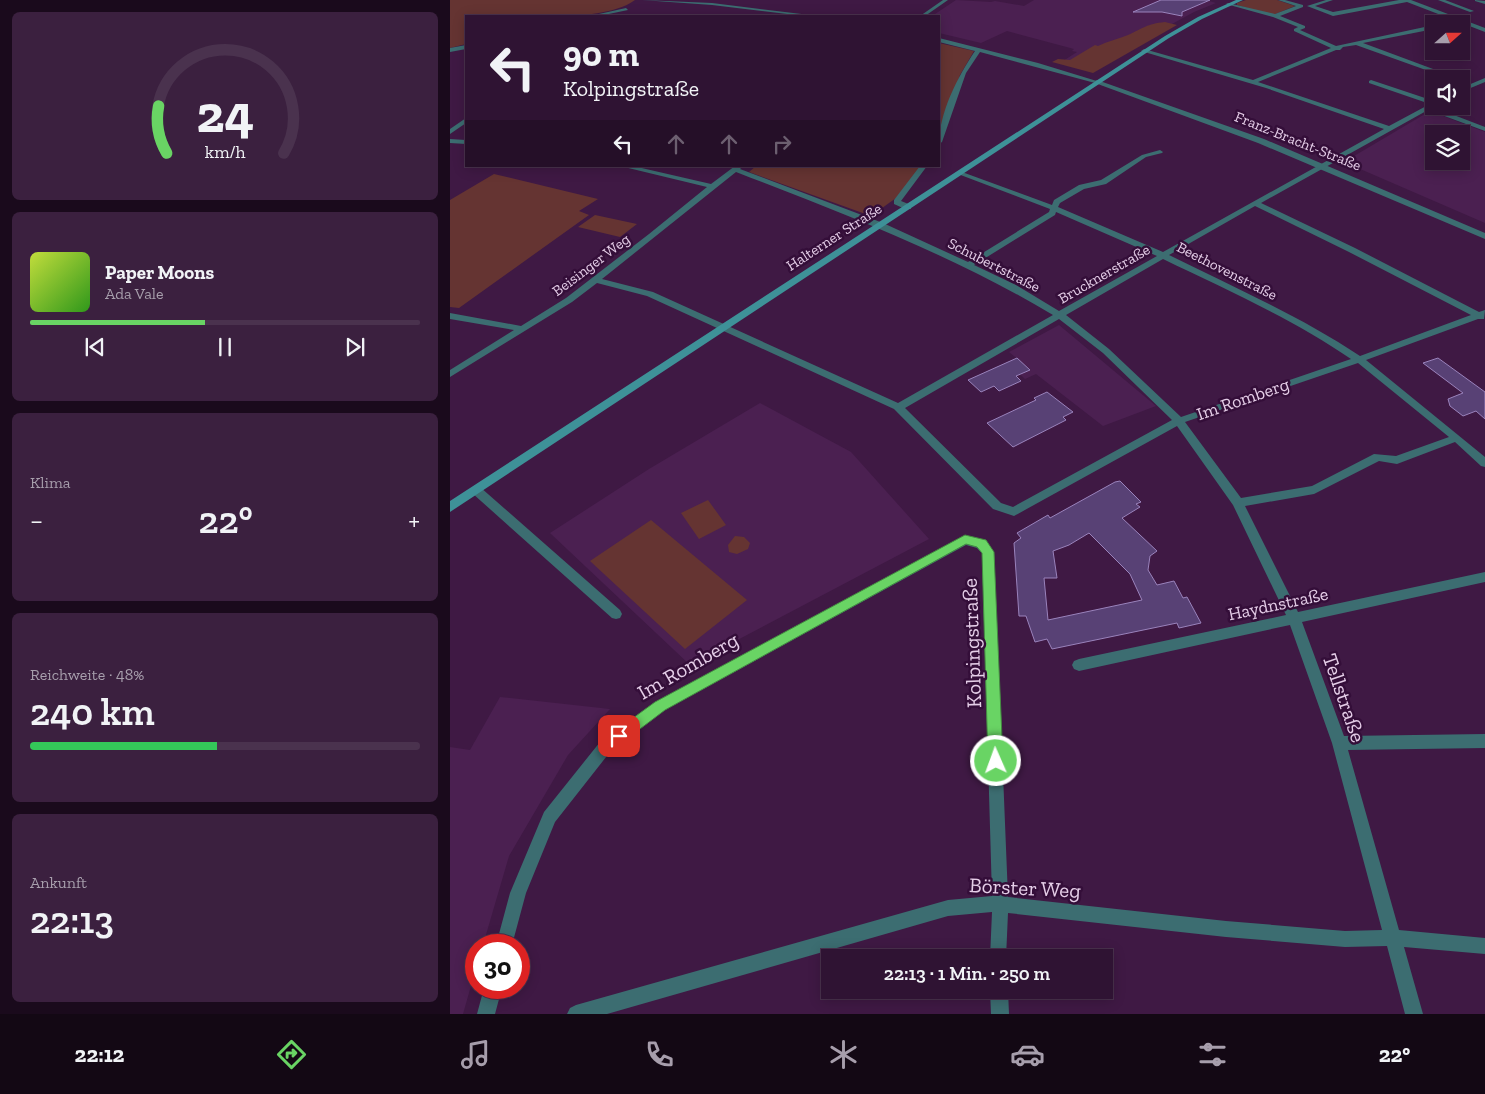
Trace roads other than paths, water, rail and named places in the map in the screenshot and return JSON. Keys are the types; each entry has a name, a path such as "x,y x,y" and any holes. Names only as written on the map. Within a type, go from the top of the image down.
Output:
{"main road":[{"name":"Halterner Straße","path":"450,507 1144,51 1193,22 1240,0"}],"street":[{"path":"644,0 712,4 806,15"},
{"path":"924,15 946,0"},
{"path":"1280,0 1301,6 1311,6 1331,0"},
{"path":"1311,6 1333,14 1395,3 1425,0"},
{"path":"1440,0 1472,11"},
{"path":"1477,0 1485,3"},
{"path":"1410,2 1444,15"},
{"path":"1395,3 1419,5"},
{"path":"617,15 633,4"},
{"path":"1228,4 1275,16 1303,27 1296,30 1338,49"},
{"path":"1275,16 1301,6"},
{"path":"599,15 626,9"},
{"path":"1470,25 1485,30"},
{"path":"1255,81 1357,43 1425,29"},
{"path":"940,40 979,49 1097,82"},
{"path":"1357,43 1432,70"},
{"path":"450,50 465,47"},
{"path":"940,139 963,73 979,49"},
{"path":"1144,51 1198,64 1255,81 1390,128"},
{"path":"1472,84 1485,80"},
{"name":"Franz-Bracht-Straße","path":"1097,82 1208,120 1323,166 1485,236"},
{"path":"1370,82 1425,103"},
{"name":"Brucknerstraße","path":"898,407 1425,108"},
{"path":"1454,115 1485,129"},
{"path":"450,132 465,121"},
{"path":"450,141 465,142"},
{"path":"968,264 1052,213 1057,202 1082,188 1103,182 1144,156 1160,152"},
{"path":"627,167 712,186"},
{"path":"908,207 897,202 923,167"},
{"name":"Beisinger Weg","path":"450,374 569,300 597,280 712,186 738,168"},
{"name":"Schubertstraße","path":"738,168 880,225 968,264 1013,287 1060,315 1106,351 1179,421"},
{"name":"Beethovenstraße","path":"960,173 1054,208 1164,256 1257,302 1359,358 1485,463"},
{"path":"1255,203 1483,316"},
{"path":"597,280 650,294 898,407"},
{"path":"450,316 521,329"},
{"name":"Im Romberg","path":"898,407 997,506 1014,512 1179,421 1483,316"},
{"name":"Tellstraße","path":"1179,421 1238,503 1294,618 1340,743 1414,1014"},
{"path":"1238,503 1314,490 1378,457 1397,460 1457,438"},
{"path":"476,490 616,614"},
{"name":"Im Romberg","path":"507,934 518,893 549,817 605,747 660,706 691,688 936,554 965,540 970,540"},
{"name":"Kolpingstraße","path":"970,540 981,544 988,552 1000,904"},
{"name":"Haydnstraße","path":"1079,664 1485,577"},
{"path":"1340,743 1485,741"},
{"name":"Börster Weg","path":"576,1014 948,908 981,904 1000,904 1326,937 1392,938 1485,946"},
{"path":"998,949 1000,904"},
{"path":"486,1014 490,999"},
{"path":"999,999 1000,1014"}]}
